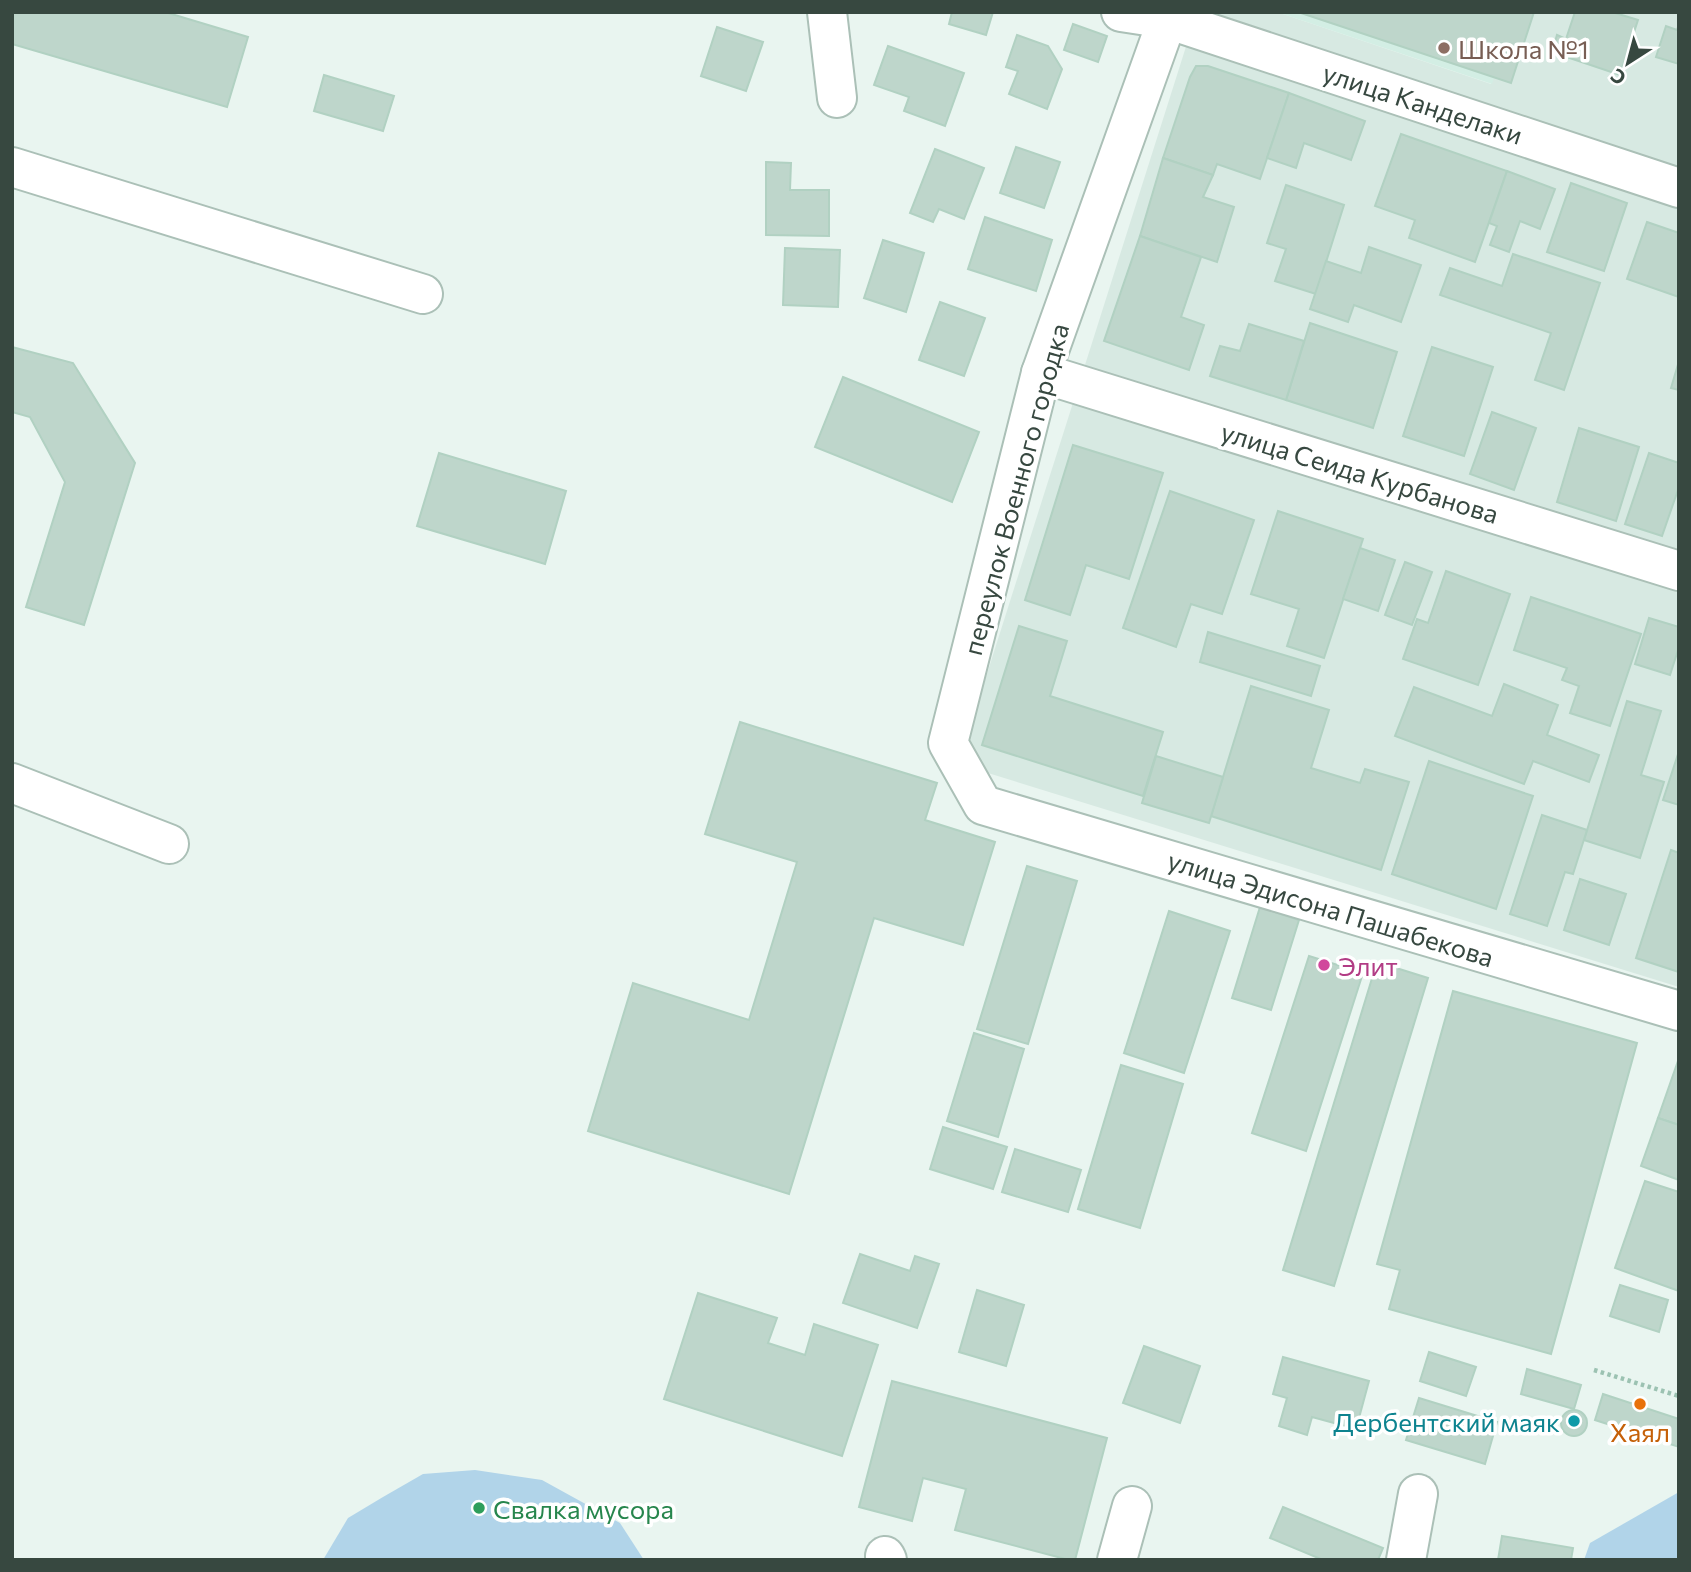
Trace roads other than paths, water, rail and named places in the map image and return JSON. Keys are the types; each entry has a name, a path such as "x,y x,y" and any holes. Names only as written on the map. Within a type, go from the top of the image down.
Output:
{"street":[{"path":"827,12 836,98"},
{"name":"улица Канделаки","path":"1121,12 1168,16 1679,188"},
{"name":"переулок Военного городка","path":"983,805 948,743 1041,373 1168,16"},
{"path":"12,167 423,294"},
{"name":"улица Сеида Курбанова","path":"1041,373 1679,571"},
{"path":"12,783 169,844"},
{"name":"улица Эдисона Пашабекова","path":"983,805 1679,1011"},
{"path":"1406,1560 1418,1494"},
{"path":"1117,1560 1132,1506"}],"place":[{"name":"Школа №1","path":"1444,48"},
{"name":"Элит","path":"1324,965"},
{"name":"Хаял","path":"1640,1404"},
{"name":"Дербентский маяк","path":"1574,1421"},
{"name":"Свалка мусора","path":"479,1508"}]}
